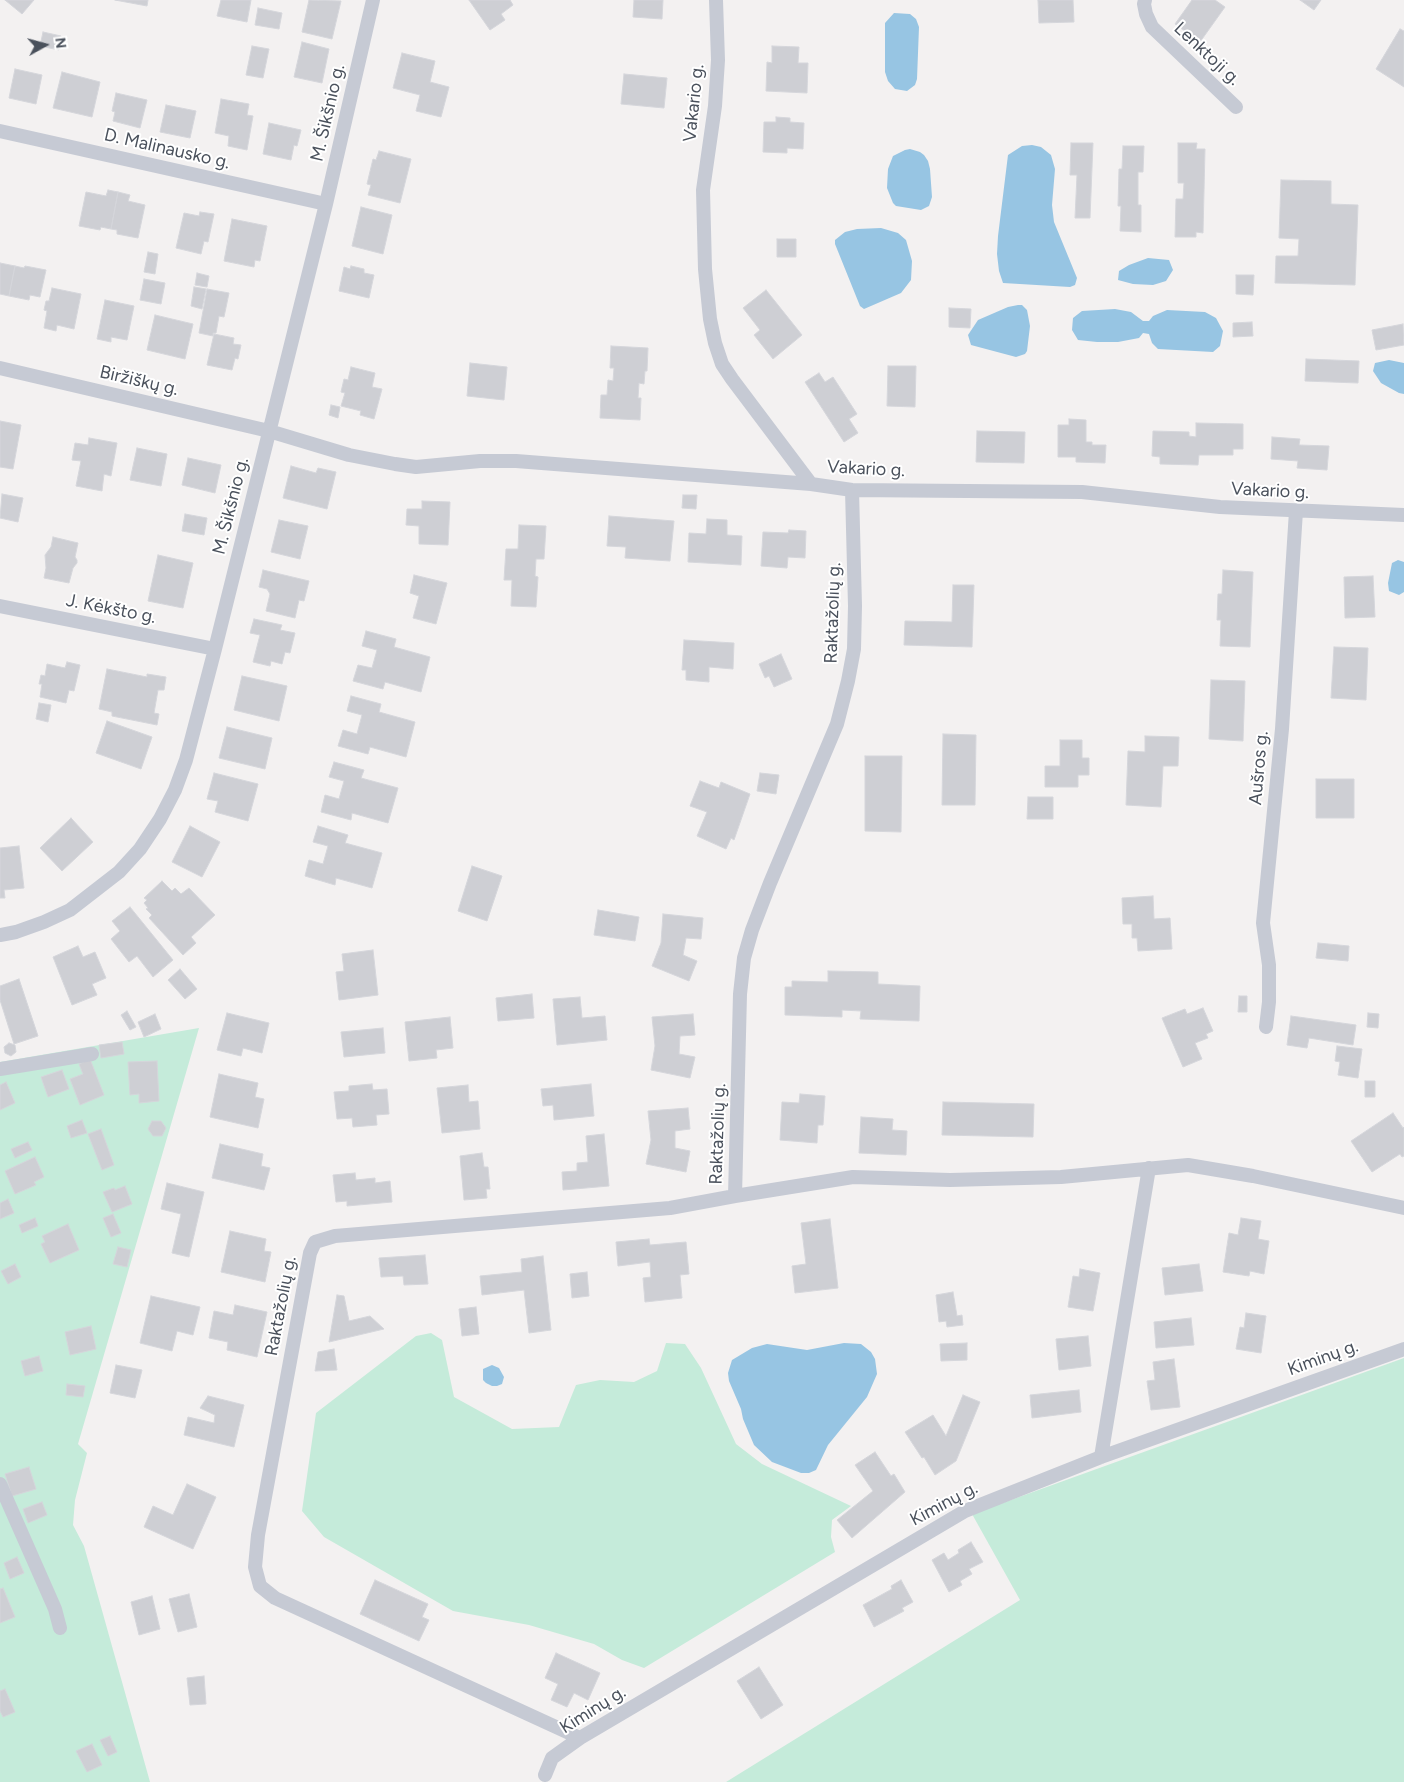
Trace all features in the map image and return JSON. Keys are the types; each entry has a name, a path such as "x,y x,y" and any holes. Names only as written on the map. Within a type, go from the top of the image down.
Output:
{"street":[{"name":"M. Šikšnio g.","path":"0,935 26,928 70,910 119,872 140,849 176,790 186,760 215,649 326,204 373,0"},
{"name":"Vakario g.","path":"716,0 717,69 703,190 705,269 710,319 722,364 811,484 852,490 1082,492 1220,507 1404,515"},
{"name":"Lenktoji g.","path":"1145,0 1146,14 1152,27 1236,106"},
{"name":"D. Malinausko g.","path":"0,131 326,204"},
{"name":"Biržiškų g.","path":"0,368 269,431 349,455 395,464 416,467 480,461 516,460 811,484"},
{"name":"Raktažolių g.","path":"580,1738 275,1598 260,1586 255,1567 258,1535 310,1253 315,1242 335,1236 670,1208 735,1196 740,994 744,958 752,930 770,883 837,724 848,681 854,649 855,606 852,490"},
{"name":"Aušros g.","path":"1266,1027 1270,965 1263,923 1282,729 1296,511"},
{"name":"J. Kėkšto g.","path":"0,606 215,649"},
{"path":"0,1069 92,1054"},
{"path":"735,1196 853,1177 950,1180 1061,1178 1188,1165 1253,1176 1404,1208"},
{"path":"1101,1456 1149,1168"},
{"name":"Kiminų g.","path":"545,1775 552,1758 580,1738 965,1511 1101,1456 1404,1349"},
{"path":"0,1484 55,1609 60,1628"}],"green space":[{"path":"199,1028 78,1444 87,1453 75,1500 73,1525 84,1546 150,1782 0,1782 0,1062"},
{"path":"431,1333 442,1340 454,1397 512,1429 559,1427 576,1385 600,1380 634,1382 657,1371 666,1343 685,1344 701,1368 736,1444 762,1464 851,1506 832,1520 831,1537 835,1552 644,1668 622,1660 594,1644 529,1625 453,1611 324,1537 302,1511 316,1413 416,1336"},
{"path":"1404,1358 1404,1782 726,1782 1020,1600 972,1514"}],"water":[{"path":"894,13 910,14 916,19 919,27 917,79 915,85 907,91 895,89 888,81 885,72 885,23"},
{"path":"1032,145 1041,147 1051,155 1055,169 1052,205 1054,222 1077,278 1075,285 1070,287 1003,283 999,271 997,254 998,236 1008,155 1022,146"},
{"path":"910,149 924,155 930,169 932,197 929,206 921,210 896,206 887,188 888,169 893,156"},
{"path":"881,228 898,233 906,240 912,261 911,280 901,293 864,309 860,306 835,240 845,232 857,229"},
{"path":"1148,258 1169,260 1173,270 1166,281 1153,285 1133,284 1118,280 1119,271"},
{"path":"1022,305 1027,310 1030,326 1025,354 1016,357 971,345 968,335 978,320 1008,307"},
{"path":"1115,309 1131,312 1143,321 1149,321 1153,316 1167,310 1205,312 1216,318 1223,331 1220,346 1213,352 1158,349 1152,343 1149,334 1143,333 1139,338 1118,342 1078,340 1072,330 1073,318 1082,311"},
{"path":"1389,360 1404,363 1404,394 1381,383 1373,371 1375,363"},
{"path":"1398,560 1404,562 1404,592 1399,595 1389,591 1388,583 1392,563"},
{"path":"844,1343 861,1344 871,1352 875,1359 877,1374 867,1397 828,1445 816,1470 809,1473 801,1473 772,1462 754,1445 743,1419 741,1409 729,1381 728,1373 732,1360 752,1348 767,1344 807,1350"},
{"path":"492,1365 499,1368 504,1377 502,1384 497,1386 492,1386 483,1380 483,1369"}],"building":[{"path":"5,0 34,0 22,14"},
{"path":"115,0 148,0 147,6"},
{"path":"221,0 251,0 247,22 217,16"},
{"path":"309,0 341,1 332,39 302,32"},
{"path":"469,0 510,0 513,5 501,14 505,20 490,30"},
{"path":"634,0 663,0 662,19 633,17"},
{"path":"1038,0 1073,0 1074,22 1039,23"},
{"path":"1192,0 1215,0 1225,7 1200,42 1175,24"},
{"path":"1300,0 1321,0 1314,10"},
{"path":"258,8 282,13 279,29 255,25"},
{"path":"1400,29 1404,31 1404,87 1376,69"},
{"path":"43,32 61,36 59,50 40,46"},
{"path":"302,42 329,49 322,83 294,77"},
{"path":"252,46 269,49 263,78 246,75"},
{"path":"772,46 799,47 798,63 808,63 807,93 766,91 767,62 772,63"},
{"path":"402,53 435,61 430,82 449,87 441,117 416,111 420,95 393,88"},
{"path":"15,69 42,75 36,104 9,98"},
{"path":"62,72 100,82 92,117 53,108"},
{"path":"624,74 667,78 664,108 621,104"},
{"path":"116,93 147,100 140,128 113,121 115,112 112,111"},
{"path":"221,99 249,104 247,115 253,116 247,150 228,146 229,136 215,133"},
{"path":"166,105 196,111 190,138 160,132"},
{"path":"776,117 790,118 790,122 804,123 803,149 787,148 787,153 763,152 764,122 776,122"},
{"path":"269,123 301,130 297,146 294,145 291,160 263,154"},
{"path":"1071,143 1093,143 1090,218 1075,218 1077,175 1070,175"},
{"path":"1178,143 1197,143 1196,149 1205,149 1203,233 1196,232 1196,237 1175,237 1176,199 1183,199 1184,183 1178,183"},
{"path":"1123,146 1144,146 1143,172 1138,172 1138,205 1141,205 1141,232 1120,231 1121,206 1118,206 1119,169 1122,169"},
{"path":"379,151 411,159 400,203 368,195 371,185 367,184 373,159 376,160"},
{"path":"1281,180 1331,181 1331,204 1358,205 1355,285 1275,283 1276,256 1298,256 1299,239 1279,238"},
{"path":"108,190 118,192 111,229 101,227 100,230 79,226 86,192 106,196"},
{"path":"118,192 130,195 128,201 145,205 138,238 117,234 117,230 111,229"},
{"path":"361,207 392,215 383,254 352,246"},
{"path":"200,212 214,214 208,242 204,241 201,254 176,248 184,213 199,216"},
{"path":"232,219 267,226 260,261 255,260 254,267 224,261"},
{"path":"777,239 796,239 796,257 777,257"},
{"path":"148,252 158,254 155,274 144,272"},
{"path":"0,263 15,266 9,296 0,294"},
{"path":"15,266 46,270 40,297 30,295 29,300 9,296"},
{"path":"351,266 364,269 364,273 374,275 369,298 339,291 344,267 350,269"},
{"path":"197,273 209,276 207,287 195,285"},
{"path":"1236,275 1254,275 1253,295 1236,294"},
{"path":"144,279 165,283 161,304 140,300"},
{"path":"194,287 206,289 202,309 191,306"},
{"path":"52,288 81,294 74,329 57,325 56,331 44,328 47,311 44,310 46,301 49,301"},
{"path":"207,289 229,293 224,317 219,316 216,333 213,333 213,336 199,333"},
{"path":"766,290 802,335 773,359 754,335 760,330 743,308"},
{"path":"105,300 134,306 127,340 111,337 111,342 97,339"},
{"path":"949,308 971,309 970,328 949,327"},
{"path":"155,315 193,324 185,359 147,350"},
{"path":"1252,322 1253,336 1233,337 1233,323"},
{"path":"1403,324 1404,345 1376,350 1372,330"},
{"path":"214,334 234,338 233,344 241,345 238,359 235,358 232,370 207,365"},
{"path":"611,346 648,348 647,371 645,371 644,384 639,383 638,398 641,398 640,420 600,418 601,395 607,395 608,380 613,381 614,368 610,368"},
{"path":"1306,359 1359,361 1358,383 1305,381"},
{"path":"470,363 507,367 504,400 467,396"},
{"path":"888,366 916,366 915,407 887,406"},
{"path":"351,367 375,373 372,387 382,389 374,419 360,415 361,411 341,406 345,393 341,392 344,379 348,380"},
{"path":"819,373 825,382 833,377 857,414 849,419 858,433 844,442 805,382"},
{"path":"331,405 340,407 338,418 329,415"},
{"path":"1069,419 1086,420 1086,442 1092,442 1092,445 1106,445 1105,463 1076,462 1076,457 1058,457 1058,425 1069,425"},
{"path":"0,421 21,425 13,469 0,467"},
{"path":"1196,423 1243,424 1243,449 1233,449 1233,455 1199,455 1198,465 1160,464 1160,457 1152,456 1153,431 1189,432 1189,436 1196,437"},
{"path":"977,431 1025,432 1024,463 976,462"},
{"path":"1272,437 1300,439 1299,445 1329,446 1327,470 1297,468 1298,461 1271,459"},
{"path":"89,438 117,443 111,476 104,474 102,491 76,486 81,461 72,460 75,443 88,445"},
{"path":"137,448 167,454 161,486 130,480"},
{"path":"188,458 221,465 215,493 182,485"},
{"path":"291,466 316,473 318,468 336,472 327,509 283,498"},
{"path":"2,494 23,498 18,522 0,518"},
{"path":"683,495 697,495 696,509 682,508"},
{"path":"422,501 450,502 448,545 419,544 419,526 406,525 407,509 422,509"},
{"path":"185,514 207,518 204,535 182,531"},
{"path":"609,516 674,521 670,561 625,558 626,547 607,546"},
{"path":"707,519 727,520 727,535 742,536 741,565 688,562 689,533 706,534"},
{"path":"279,520 308,526 300,559 271,552"},
{"path":"519,525 546,526 544,559 536,559 535,576 538,577 536,607 511,606 512,580 504,580 506,549 518,549"},
{"path":"789,530 806,531 805,558 788,557 787,568 761,566 763,532 788,533"},
{"path":"53,537 78,543 75,557 77,563 73,568 69,583 44,578 46,568 45,555 51,547"},
{"path":"158,555 193,563 183,608 148,601"},
{"path":"263,570 309,581 304,601 299,600 295,618 266,611 270,594 267,589 259,587"},
{"path":"1223,570 1253,572 1250,647 1220,646 1221,620 1217,620 1218,594 1222,594"},
{"path":"414,575 447,583 436,624 413,618 419,596 410,593"},
{"path":"1373,576 1375,617 1345,618 1344,577"},
{"path":"953,585 974,585 972,647 904,645 905,621 952,622"},
{"path":"254,619 282,625 280,630 295,633 290,653 285,652 282,664 271,661 270,666 253,662 260,635 250,633"},
{"path":"366,631 396,639 394,647 430,657 421,692 385,682 383,689 353,681 358,665 372,668 377,650 362,646"},
{"path":"684,640 734,643 733,669 709,667 709,682 686,680 686,670 682,670"},
{"path":"1334,647 1368,648 1366,700 1331,698"},
{"path":"781,654 792,679 774,687 769,676 765,678 759,664"},
{"path":"67,662 80,665 74,691 69,690 66,703 40,697 42,684 39,684 41,675 45,676 47,664 65,668"},
{"path":"107,669 147,677 147,674 166,677 164,690 158,690 154,713 159,714 157,725 112,716 112,712 99,709"},
{"path":"242,676 287,686 279,721 234,710"},
{"path":"1211,680 1245,681 1243,741 1209,739"},
{"path":"351,696 381,704 379,712 415,722 406,757 370,747 368,754 338,746 343,730 357,734 362,715 347,711"},
{"path":"39,703 51,705 48,722 36,719"},
{"path":"107,721 152,737 141,769 96,753"},
{"path":"227,727 272,738 265,769 219,758"},
{"path":"943,734 976,735 975,805 942,805"},
{"path":"1145,736 1179,737 1178,766 1163,766 1161,807 1126,805 1128,751 1145,752"},
{"path":"1060,740 1082,740 1082,758 1089,758 1089,775 1078,775 1078,787 1045,787 1045,766 1060,766"},
{"path":"865,756 902,756 901,832 865,831"},
{"path":"334,762 364,770 361,778 398,788 388,823 352,813 351,820 321,812 325,795 339,799 344,781 329,777"},
{"path":"214,773 258,784 248,821 215,812 218,801 207,799"},
{"path":"760,773 779,775 776,794 757,791"},
{"path":"1316,779 1354,779 1354,818 1316,818"},
{"path":"700,781 719,788 721,782 750,794 734,840 731,838 726,849 697,836 707,812 690,806"},
{"path":"1028,797 1053,797 1053,819 1027,819"},
{"path":"71,818 93,842 62,871 40,848"},
{"path":"190,826 220,842 202,877 172,862"},
{"path":"318,826 348,835 345,843 382,853 372,888 336,878 335,885 305,876 309,860 323,864 328,846 313,842"},
{"path":"19,846 24,888 4,890 5,898 0,898 0,848"},
{"path":"472,866 502,876 487,921 458,911"},
{"path":"162,881 172,891 175,888 181,894 189,888 215,915 191,937 196,943 183,955 149,918 152,915 146,909 148,908 144,903 147,900 144,898"},
{"path":"1153,896 1154,919 1170,918 1172,949 1138,951 1137,938 1132,938 1132,924 1123,924 1122,898"},
{"path":"130,907 173,960 153,977 137,956 129,962 111,939 120,931 112,921"},
{"path":"598,910 639,917 635,941 594,935"},
{"path":"663,914 703,918 701,939 686,938 683,955 697,961 689,981 652,966 661,943"},
{"path":"1318,943 1349,946 1348,961 1316,958"},
{"path":"78,946 83,957 95,952 106,978 92,984 97,995 72,1005 53,957"},
{"path":"373,950 378,995 339,1000 336,972 344,971 342,954"},
{"path":"180,969 197,989 185,999 168,980"},
{"path":"828,971 878,972 878,984 920,986 919,1021 860,1019 861,1011 842,1010 842,1017 785,1015 785,987 792,987 792,981 828,982"},
{"path":"19,979 38,1036 14,1044 0,1000 0,986"},
{"path":"532,994 534,1018 498,1021 496,998"},
{"path":"1239,996 1247,996 1247,1012 1238,1012"},
{"path":"580,997 582,1018 605,1016 607,1040 557,1045 553,999"},
{"path":"1203,1008 1213,1031 1206,1034 1208,1038 1195,1043 1202,1059 1183,1067 1162,1018 1185,1009 1187,1014"},
{"path":"127,1011 136,1027 130,1030 121,1015"},
{"path":"227,1013 269,1023 262,1053 243,1048 241,1056 217,1050"},
{"path":"1368,1013 1379,1014 1378,1028 1367,1027"},
{"path":"155,1014 161,1029 144,1037 138,1022"},
{"path":"693,1014 695,1035 680,1036 679,1054 695,1057 690,1078 651,1070 655,1046 652,1017"},
{"path":"1291,1016 1356,1025 1353,1045 1309,1038 1307,1048 1287,1045"},
{"path":"450,1017 453,1048 436,1050 437,1058 409,1061 405,1022"},
{"path":"383,1028 385,1053 344,1057 341,1032"},
{"path":"122,1042 124,1054 101,1058 99,1045"},
{"path":"9,1043 15,1045 16,1052 11,1056 5,1053 4,1047"},
{"path":"1337,1046 1362,1049 1358,1078 1338,1075 1340,1062 1335,1061"},
{"path":"90,1059 104,1095 80,1105 70,1079 83,1074 79,1064"},
{"path":"157,1061 159,1101 139,1103 139,1094 130,1095 128,1062"},
{"path":"62,1070 69,1089 48,1097 41,1077"},
{"path":"219,1074 258,1083 255,1097 264,1099 258,1128 210,1117"},
{"path":"1365,1081 1375,1081 1375,1097 1365,1097"},
{"path":"6,1082 15,1103 0,1110 0,1085"},
{"path":"372,1084 373,1090 387,1089 389,1114 376,1115 377,1125 353,1127 352,1118 337,1119 334,1092 349,1091 349,1086"},
{"path":"591,1084 594,1116 554,1120 553,1105 543,1106 541,1089"},
{"path":"468,1085 469,1102 478,1101 480,1129 442,1133 437,1088"},
{"path":"800,1094 825,1096 823,1125 818,1125 817,1143 780,1140 782,1102 799,1103"},
{"path":"943,1102 1034,1104 1033,1137 942,1135"},
{"path":"688,1108 690,1129 675,1131 675,1148 690,1151 686,1172 646,1164 651,1140 648,1111"},
{"path":"1393,1113 1404,1127 1404,1156 1402,1157 1400,1154 1372,1172 1351,1141"},
{"path":"861,1117 893,1119 892,1130 907,1131 906,1155 859,1153"},
{"path":"82,1120 87,1133 71,1138 67,1126"},
{"path":"152,1121 161,1121 166,1128 162,1136 153,1136 148,1129"},
{"path":"101,1129 114,1165 102,1170 88,1134"},
{"path":"604,1134 609,1186 563,1190 562,1172 577,1171 577,1163 588,1162 586,1136"},
{"path":"28,1142 32,1150 15,1158 11,1149"},
{"path":"220,1144 263,1154 261,1166 270,1168 264,1190 212,1178"},
{"path":"482,1153 484,1167 488,1167 490,1189 486,1189 487,1198 464,1200 460,1156"},
{"path":"35,1157 44,1177 34,1182 36,1185 15,1194 5,1171"},
{"path":"355,1173 356,1180 375,1178 375,1183 390,1181 392,1202 347,1206 347,1201 336,1202 333,1175"},
{"path":"167,1183 204,1192 189,1257 172,1253 181,1214 161,1209"},
{"path":"125,1186 132,1204 112,1212 103,1192"},
{"path":"8,1199 14,1213 0,1219 0,1203"},
{"path":"113,1214 121,1233 111,1237 103,1218"},
{"path":"35,1218 38,1226 22,1233 19,1225"},
{"path":"1241,1218 1261,1221 1258,1239 1269,1241 1264,1274 1250,1271 1249,1276 1223,1272 1229,1233 1238,1235"},
{"path":"830,1219 838,1288 795,1293 792,1266 806,1264 801,1223"},
{"path":"68,1224 79,1250 50,1263 41,1244 45,1242 42,1236"},
{"path":"230,1231 266,1239 264,1251 271,1252 265,1282 221,1272"},
{"path":"649,1239 650,1245 686,1242 689,1274 680,1275 682,1298 645,1302 643,1278 651,1277 650,1262 618,1266 616,1242"},
{"path":"118,1247 131,1250 127,1267 113,1264"},
{"path":"425,1255 428,1284 404,1285 403,1276 381,1277 379,1258"},
{"path":"543,1256 551,1330 529,1333 524,1290 482,1295 480,1276 522,1272 521,1259"},
{"path":"15,1264 21,1277 8,1284 1,1271"},
{"path":"1199,1264 1203,1291 1165,1295 1162,1268"},
{"path":"1080,1269 1100,1273 1093,1311 1068,1307 1073,1276 1079,1277"},
{"path":"587,1272 589,1296 572,1298 570,1274"},
{"path":"953,1292 957,1316 962,1315 963,1325 947,1327 946,1321 939,1322 936,1295"},
{"path":"337,1295 344,1296 349,1321 370,1316 384,1329 329,1342"},
{"path":"151,1296 200,1307 193,1335 177,1331 172,1351 140,1343"},
{"path":"235,1305 267,1312 257,1357 227,1350 228,1342 209,1338 214,1311 233,1315"},
{"path":"476,1307 479,1334 462,1336 459,1309"},
{"path":"1246,1313 1266,1316 1261,1353 1236,1349 1240,1327 1244,1328"},
{"path":"1191,1318 1194,1345 1156,1348 1154,1322"},
{"path":"91,1326 96,1349 70,1355 65,1332"},
{"path":"1088,1336 1091,1366 1059,1370 1056,1339"},
{"path":"967,1343 967,1360 941,1361 940,1344"},
{"path":"334,1349 337,1370 315,1371 318,1352"},
{"path":"39,1356 43,1371 25,1376 21,1361"},
{"path":"1174,1359 1180,1407 1151,1410 1147,1381 1155,1380 1153,1362"},
{"path":"116,1365 142,1370 135,1398 110,1393"},
{"path":"67,1384 85,1386 83,1397 66,1395"},
{"path":"1079,1390 1081,1412 1032,1418 1030,1395"},
{"path":"963,1395 980,1402 956,1461 935,1475 905,1432 933,1415 946,1436"},
{"path":"208,1396 244,1405 234,1447 184,1435 188,1417 214,1423 215,1415 200,1408"},
{"path":"875,1452 891,1476 894,1474 905,1492 852,1538 837,1520 873,1491 855,1465"},
{"path":"29,1467 36,1489 12,1496 5,1474"},
{"path":"187,1484 216,1497 193,1549 144,1527 153,1506 173,1515"},
{"path":"42,1502 47,1515 28,1523 23,1509"},
{"path":"971,1542 983,1562 969,1569 972,1574 960,1581 962,1585 949,1592 932,1560 944,1553 948,1560 959,1553 958,1550"},
{"path":"17,1557 24,1573 10,1579 4,1563"},
{"path":"375,1580 428,1604 422,1617 429,1620 419,1641 360,1614"},
{"path":"901,1580 913,1602 902,1608 904,1611 874,1627 863,1605 892,1589 891,1586"},
{"path":"3,1588 15,1617 0,1623 0,1589"},
{"path":"189,1594 197,1627 178,1632 169,1599"},
{"path":"152,1596 160,1629 139,1635 131,1602"},
{"path":"556,1653 600,1673 588,1700 574,1693 567,1707 551,1700 558,1684 545,1678"},
{"path":"759,1667 783,1705 761,1719 737,1681"},
{"path":"204,1676 206,1704 190,1705 187,1678"},
{"path":"5,1689 15,1712 3,1717 0,1711 0,1691"},
{"path":"110,1736 117,1752 108,1756 100,1740"},
{"path":"92,1744 102,1765 87,1772 76,1751"}]}
